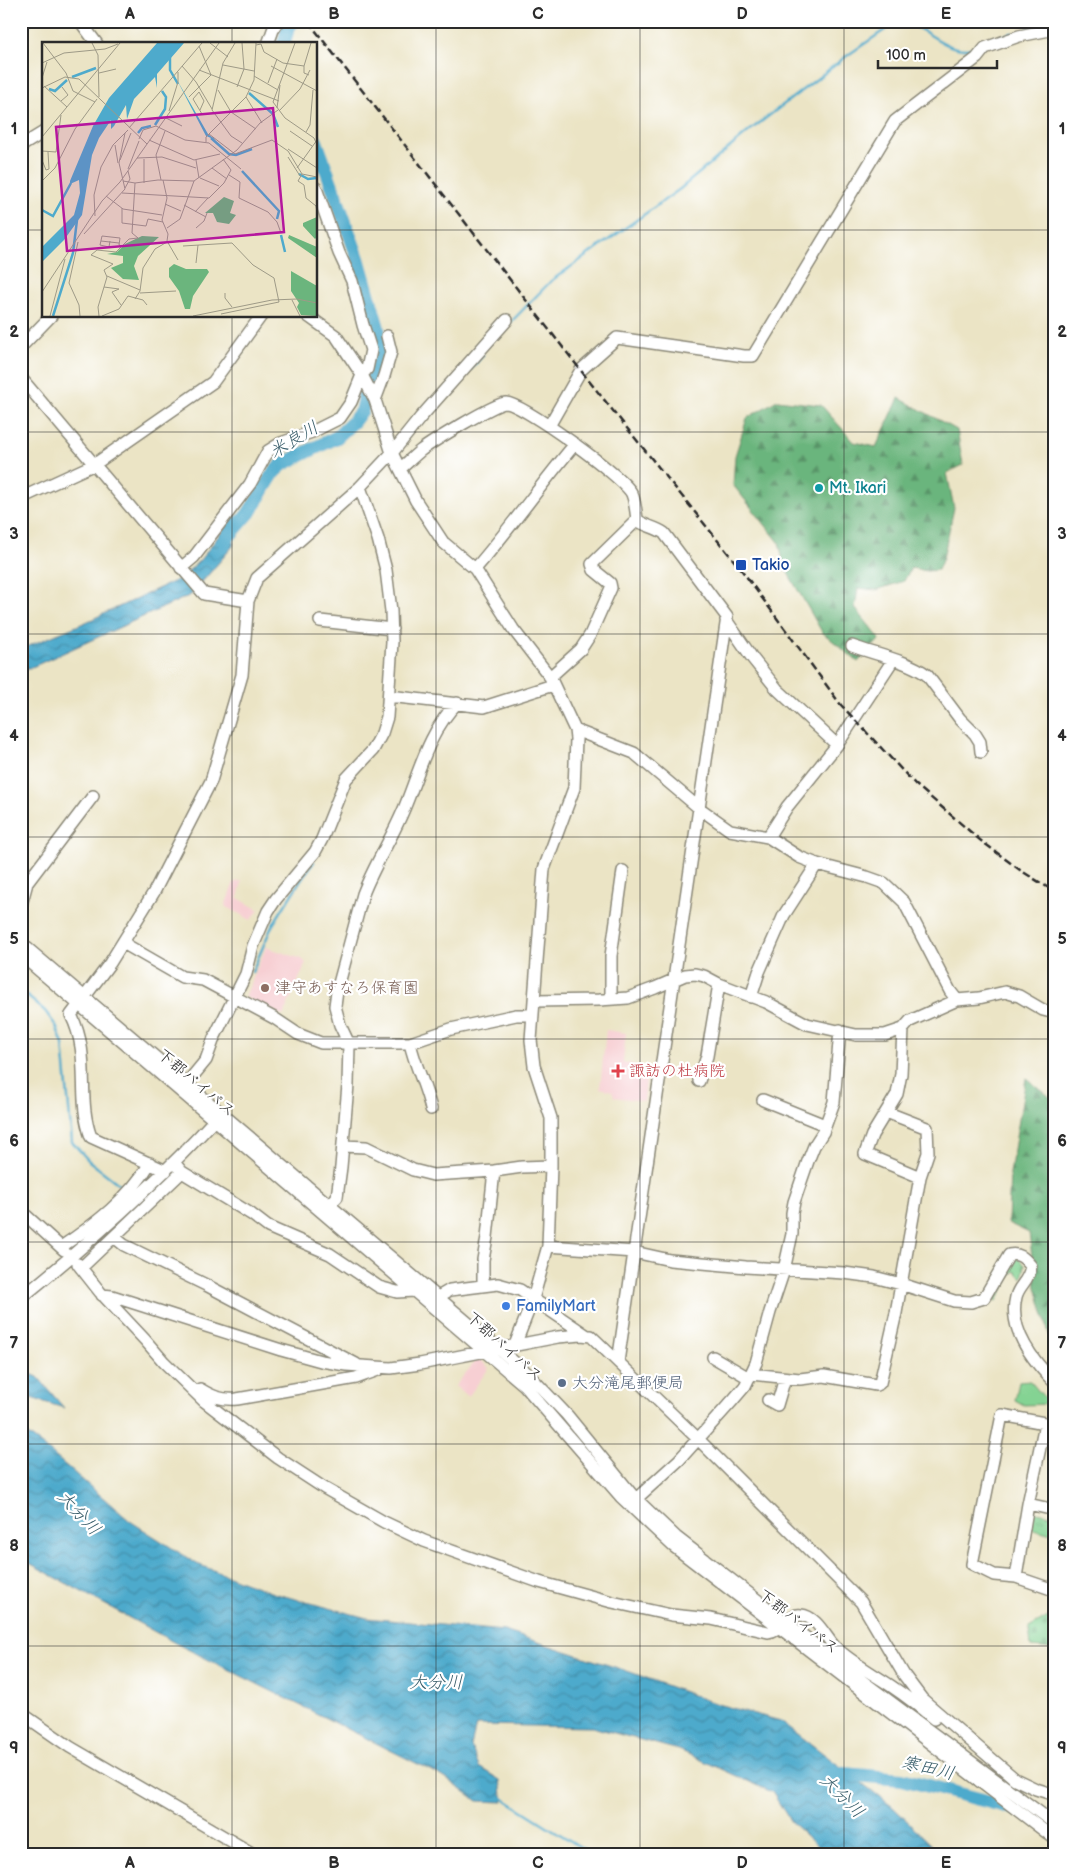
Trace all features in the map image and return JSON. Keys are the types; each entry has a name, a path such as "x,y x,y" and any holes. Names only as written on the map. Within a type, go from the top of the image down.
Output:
{"street":[{"path":"80,21 96,42"},
{"path":"269,42 279,21"},
{"path":"549,426 581,370 617,338 753,356 895,121 976,58 985,48 1018,36 1055,29"},
{"path":"21,146 42,133"},
{"path":"182,568 194,557 244,492 268,451 281,443 312,432 340,418 351,402 362,375 367,369 371,350 352,281 339,253 318,194"},
{"path":"21,346 49,318"},
{"path":"21,498 95,464 214,382 260,318"},
{"path":"311,318 336,336 362,375 375,400 392,453 416,501 443,542 475,569 512,629 552,681 575,730 574,788 544,869 531,1040 534,1066 551,1118 552,1166 548,1246 533,1299 516,1345"},
{"path":"414,1291 397,1292 379,1287 330,1254 268,1227 251,1214 182,1172 170,1167 150,1163 91,1137 86,1125 82,1050 78,1030 70,1014 102,975 154,892 210,781 242,675 248,601 258,578 360,487 392,453 420,418 507,320"},
{"path":"375,400 390,358 391,352 387,336"},
{"path":"21,378 204,594 248,601"},
{"path":"400,469 421,451 498,404 508,403 549,426 575,444 632,493 637,520 644,525 658,529 668,538 727,617 618,1362"},
{"path":"475,569 575,444"},
{"path":"183,1087 206,1060 211,1045 238,999 253,946 268,911 314,852 322,839 346,779 373,750 387,718 392,628 386,570 378,539 360,487"},
{"path":"388,696 457,702 484,707 552,681 590,635 611,588 610,583 594,570 592,564 637,520"},
{"path":"726,620 777,689 837,745"},
{"path":"320,621 392,628"},
{"path":"852,646 922,671 927,675 960,719 975,734 980,742 981,752"},
{"path":"768,837 787,807 837,745 893,660"},
{"path":"326,1209 337,1197 348,1085 349,1044 340,1025 336,1006 336,991 363,894 406,805 414,780 433,738 457,702"},
{"path":"575,730 634,754 699,808 730,830 768,837 799,856 817,864 867,876 884,883 904,902 950,991 957,1000"},
{"path":"21,905 27,883 93,796"},
{"path":"751,997 759,972 784,915 817,864"},
{"path":"611,999 611,956 624,871"},
{"path":"21,943 81,1001"},
{"path":"123,943 182,977 203,980 310,1040 321,1043 410,1043 451,1029 516,1015 533,1016"},
{"path":"21,955 81,1001 433,1300 498,1348 527,1373 551,1398 636,1499 683,1543 782,1625 849,1671 1055,1824"},
{"path":"535,1001 628,998 684,975 695,974 766,1002 807,1024 870,1036 885,1035 904,1029"},
{"path":"699,1082 707,1056 719,984"},
{"path":"920,1177 865,1154 872,1135 897,1094 901,1074 904,1029 910,1021 957,1000 979,998 1005,992 1028,1000 1043,1010 1055,1013"},
{"path":"636,1499 679,1460 739,1393 756,1363 784,1270 792,1234 794,1202 814,1146 834,1102 840,1030"},
{"path":"410,1043 413,1059 428,1093 431,1109"},
{"path":"763,1100 825,1125"},
{"path":"713,1357 750,1376 800,1379 824,1376 876,1385 880,1383 901,1284 920,1177 928,1154 927,1128 886,1112"},
{"path":"21,1298 130,1206 218,1117"},
{"path":"343,1146 366,1147 413,1170 433,1175 552,1166"},
{"path":"21,1211 63,1248 130,1191 143,1176 150,1163"},
{"path":"483,1285 483,1260 494,1171"},
{"path":"182,1172 79,1266 102,1294 186,1384 219,1413 278,1458 324,1488 384,1522 424,1541 539,1582 612,1602 671,1615 711,1619 773,1632 800,1614 810,1618 834,1646 845,1655 898,1691 971,1749 1026,1785 1055,1795"},
{"name":"下郡バイパス","path":"326,1209 414,1291 433,1300 485,1351 524,1385 621,1497 652,1528 688,1559 782,1625 949,1759 1055,1839"},
{"path":"114,1236 124,1245 206,1285 362,1367"},
{"path":"548,1246 634,1252 670,1260 844,1273 901,1284 954,1301 971,1302 984,1298 1009,1256 1015,1254 1024,1257 1031,1266 1030,1276 1016,1294 1015,1324 1021,1338 1046,1374 1055,1383"},
{"path":"433,1300 450,1290 483,1285 498,1284 509,1286 533,1299 594,1339 697,1438 861,1602 904,1675 922,1699 1000,1767"},
{"path":"102,1294 281,1350 321,1361 362,1367 384,1368 420,1364 558,1336 586,1335"},
{"path":"186,1384 197,1387 211,1396 222,1400 237,1399 356,1378 384,1368"},
{"path":"777,1404 785,1378"},
{"path":"1016,1578 1028,1504 1050,1424 1002,1415 972,1564 994,1575 1016,1578 1051,1589 1055,1584"},
{"path":"1028,1504 1055,1510"},
{"path":"21,1713 70,1747 255,1855"}],"shaded area":[{"path":"242,881 238,898 259,910 251,920 225,906 234,882"},
{"path":"266,947 302,959 306,963 283,1016 245,997"},
{"name":"諏訪の杜病院","path":"606,1030 626,1033 623,1062 634,1065 633,1077 646,1080 644,1101 614,1097 612,1091 600,1088"},
{"path":"478,1358 489,1368 468,1397 455,1386"}],"green space":[{"path":"899,398 957,430 963,465 947,473 954,508 943,558 938,570 927,571 911,568 904,581 876,590 858,588 855,608 880,639 858,662 822,632 784,566 779,542 733,485 735,456 747,418 777,400 821,405 854,442 876,447"},
{"path":"1026,1078 1051,1098 1055,1111 1055,1356 1036,1287 1029,1233 1008,1223 1010,1173"},
{"path":"1018,1258 1025,1265 1022,1278 1015,1271 1010,1276 997,1301 993,1299 1010,1261"},
{"path":"1030,1381 1050,1404 1024,1405 1015,1400 1019,1382"},
{"path":"1032,1511 1055,1516 1055,1535 1030,1528"},
{"path":"1055,1613 1055,1649 1031,1647 1029,1628"}],"water":[{"path":"236,513 233,546 191,595 21,672 21,649 86,622 181,578 200,560"},
{"path":"21,1370 38,1377 64,1408 21,1395"},
{"name":"大分川","path":"21,1430 42,1445 130,1521 197,1564 273,1593 367,1618 504,1631 630,1672 717,1704 781,1721 893,1807 942,1855 827,1855 791,1822 772,1792 679,1750 592,1727 476,1725 471,1746 479,1767 500,1780 503,1802 478,1801 442,1776 177,1644 22,1559"}],"waterway":[{"path":"21,32 33,21"},
{"name":"米良川","path":"284,42 288,27 294,21"},
{"path":"511,322 551,281 680,189 753,128 848,55 895,23 917,28 947,45 958,48 969,49 982,45"},
{"path":"1027,29 1038,27"},
{"path":"998,38 1012,33"},
{"name":"米良川","path":"224,542 249,513 274,472 283,464 337,437 353,422 362,410 365,390 375,375 382,353 378,328 358,258 318,147"},
{"path":"471,369 483,355"},
{"path":"252,972 272,926 314,862"},
{"path":"21,991 45,1011 56,1026 63,1044 72,1142 89,1161 120,1185"},
{"name":"寒田川","path":"833,1773 902,1779 1017,1809"},
{"path":"501,1797 593,1855"}],"railway":[{"path":"308,21 593,386 740,568 841,705 915,784 980,840 1020,870 1055,892"}],"place":[{"name":"Mt. Ikari","path":"819,488"},
{"name":"Takio","path":"741,565"},
{"name":"津守あすなろ保育園","path":"265,988"},
{"name":"諏訪の杜病院","path":"618,1071"},
{"name":"FamilyMart","path":"506,1306"},
{"name":"大分滝尾郵便局","path":"562,1383"}]}
